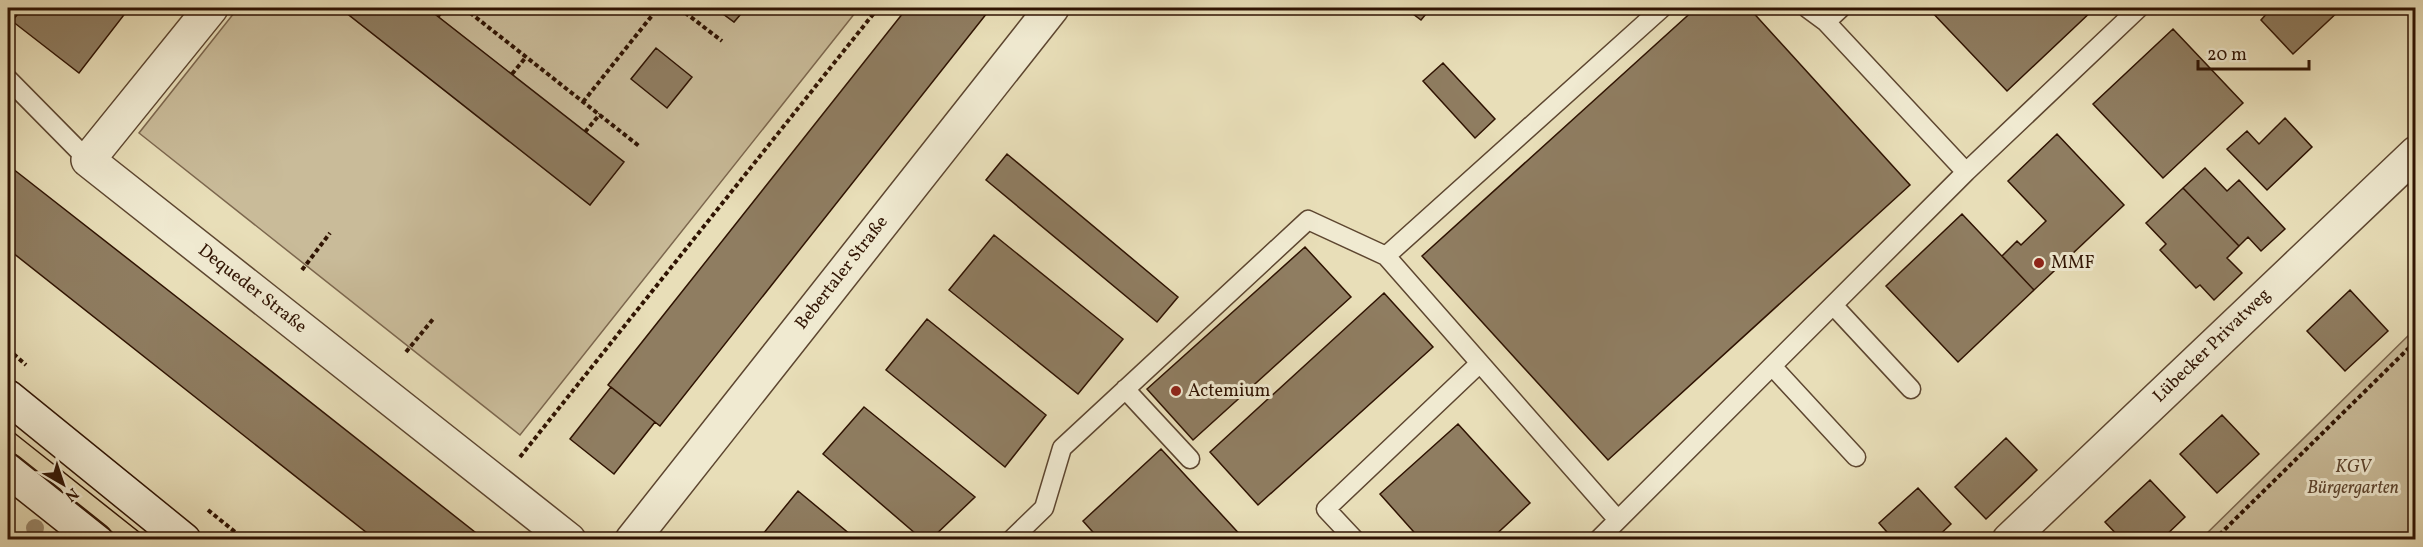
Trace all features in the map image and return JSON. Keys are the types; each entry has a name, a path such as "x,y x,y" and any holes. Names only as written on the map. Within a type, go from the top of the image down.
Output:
{"street":[{"path":"88,160 211,8"},
{"name":"Bebertaler Straße","path":"632,540 1052,8"},
{"name":"Lübecker Privatweg","path":"2009,540 2415,153"},
{"name":"Dequeder Straße","path":"88,160 569,540"},
{"path":"8,397 184,540"},
{"path":"8,470 96,540"}],"lane":[{"path":"1386,256 1662,8"},
{"path":"1807,8 1826,22 1965,172"},
{"path":"1826,22 1841,8"},
{"path":"1598,540 1965,172 2139,8"},
{"path":"8,80 88,160"},
{"path":"1011,540 1044,508 1062,448 1308,220 1386,256 1618,520"},
{"path":"1833,304 1911,389"},
{"path":"1355,540 1326,510 1480,363"},
{"path":"1772,366 1856,458"},
{"path":"1125,389 1190,459"}],"path":[{"path":"438,16 445,8"},
{"path":"464,8 639,146"},
{"path":"583,102 658,8"},
{"path":"681,8 722,41"},
{"path":"498,484 878,8"},
{"path":"512,74 526,57"},
{"path":"585,132 600,114"},
{"path":"302,270 330,233"},
{"path":"406,352 435,318"},
{"path":"2214,540 2415,341"}],"green space":[{"path":"238,8 340,8 590,205 623,162 427,8 715,8 734,22 746,8 859,8 520,435 139,133"},
{"name":"KGV Bürgergarten","path":"2415,329 2415,539 2201,539"}],"building":[{"path":"23,8 123,8 127,11 79,73 12,21"},
{"path":"340,8 427,8 624,162 590,205"},
{"path":"715,8 746,8 734,22"},
{"path":"907,8 991,8 660,426 608,385"},
{"path":"1405,8 1431,8 1421,20"},
{"path":"1696,8 1749,8 1910,185 1608,460 1422,256"},
{"path":"1928,8 2095,8 2007,91"},
{"path":"2267,8 2342,8 2293,54 2261,20 2270,10"},
{"path":"2173,29 2243,103 2163,178 2093,104"},
{"path":"656,48 692,77 667,108 631,79"},
{"path":"1443,63 1495,119 1475,138 1423,81"},
{"path":"2285,118 2312,147 2267,190 2227,149 2247,131 2259,144"},
{"path":"2057,134 2124,205 2034,290 2002,256 2017,241 2021,245 2046,221 2008,181"},
{"path":"1007,154 1178,297 1157,322 986,180"},
{"path":"8,165 485,540 376,540 8,249"},
{"path":"2205,168 2227,191 2239,180 2285,229 2261,251 2248,237 2239,246 2183,188"},
{"path":"2183,188 2239,246 2227,258 2242,273 2214,300 2200,285 2196,288 2160,250 2166,244 2146,223"},
{"path":"1962,214 2034,290 1958,362 1886,286"},
{"path":"994,235 1123,339 1078,394 949,290"},
{"path":"1305,247 1351,297 1193,440 1147,389"},
{"path":"2350,290 2388,331 2345,371 2307,331"},
{"path":"1384,293 1433,347 1258,505 1210,452"},
{"path":"927,319 1046,415 1005,467 886,370"},
{"path":"611,387 655,422 614,474 570,439"},
{"path":"864,407 975,497 930,540 923,540 823,454"},
{"path":"2222,415 2259,454 2217,493 2180,454"},
{"path":"1458,424 1530,503 1490,540 1421,540 1380,494"},
{"path":"2006,438 2037,470 1986,519 1955,487"},
{"path":"1161,449 1245,540 1100,540 1083,521"},
{"path":"2150,480 2185,517 2161,540 2122,540 2105,522"},
{"path":"1918,488 1951,524 1934,540 1894,540 1879,523"},
{"path":"798,491 857,540 758,540"}],"tram line":[{"path":"8,428 149,540"},
{"path":"8,449 122,540"}],"place":[{"name":"MMF","path":"2039,263"},
{"name":"Actemium","path":"1176,391"}]}
